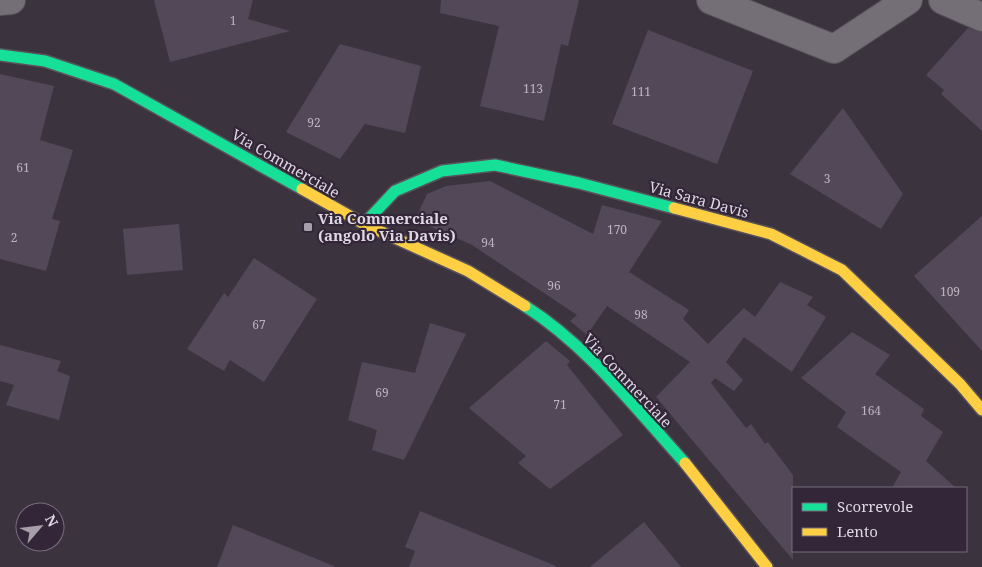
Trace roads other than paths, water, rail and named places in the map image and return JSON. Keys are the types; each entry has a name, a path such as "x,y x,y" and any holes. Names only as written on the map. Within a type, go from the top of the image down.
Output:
{"main road":[{"name":"Via Commerciale","path":"0,55 45,61 114,84 364,224 468,271 537,314 587,355 690,468 767,567"},
{"name":"Via Sara Davis","path":"364,224 395,191 442,171 495,165 579,183 771,234 842,270 960,384 982,410"}],"street":[{"path":"0,1 11,0"},
{"path":"711,0 834,48 908,0"},
{"path":"943,0 982,17"}],"place":[{"name":"Via Commerciale (angolo Via Davis)","path":"308,227"}]}
